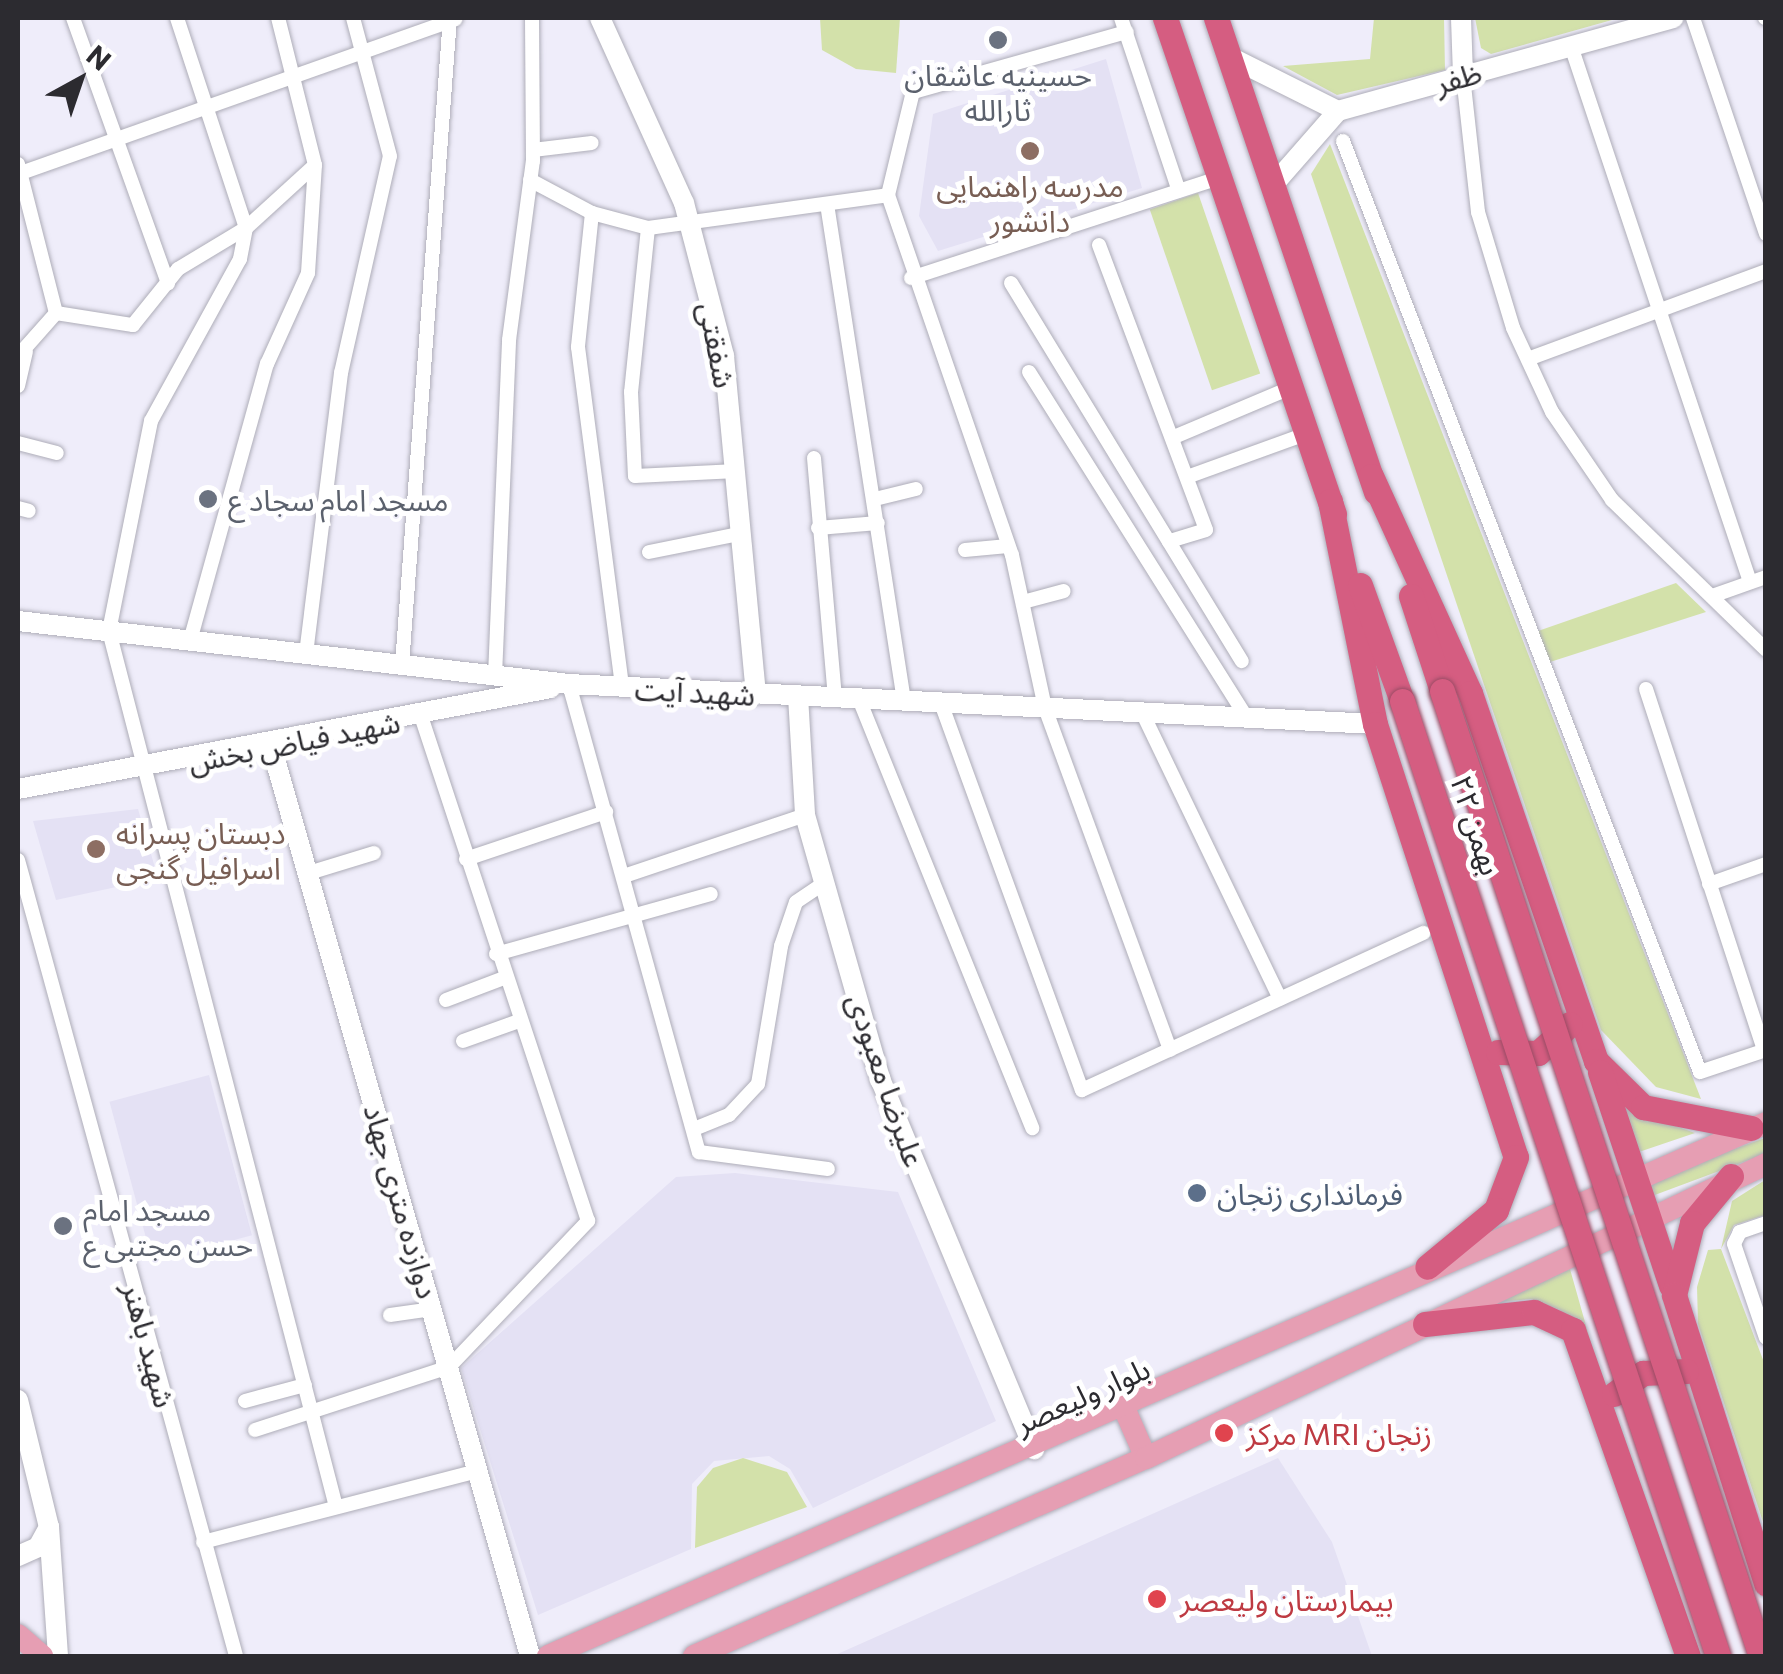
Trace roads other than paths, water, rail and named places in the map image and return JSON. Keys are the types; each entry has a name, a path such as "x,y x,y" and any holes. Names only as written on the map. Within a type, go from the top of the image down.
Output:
{"highway":[{"name":"۲۲ بهمن","path":"1165,18 1290,388 1402,700 1718,1656"},
{"name":"۲۲ بهمن","path":"1216,18 1762,1656"},
{"path":"1371,476 1470,693 1575,1014 1596,1061 1649,1216 1766,1584"},
{"path":"1330,501 1375,724 1510,1124 1510,1182 1496,1210 1427,1267"},
{"path":"1484,1046 1538,1052 1575,1014"},
{"path":"1596,1061 1643,1107 1758,1125"},
{"path":"1674,1295 1692,1223 1731,1176"},
{"path":"1425,1324 1505,1311 1553,1318 1584,1350 1688,1656"},
{"path":"1603,1407 1643,1373 1696,1372"}],"main road":[{"name":"بلوار ولیعصر","path":"548,1656 1125,1410 1634,1172 1758,1125"},
{"path":"694,1656 1146,1458 1731,1176 1766,1164"},
{"path":"1125,1410 1146,1458"},
{"path":"18,1635 42,1656"}],"street":[{"path":"73,18 111,137 168,284"},
{"path":"176,18 246,228 240,259 151,422 109,632 140,771 336,1507"},
{"path":"190,641 267,364 308,273 315,165 278,18"},
{"path":"306,654 341,372 390,156 354,18"},
{"path":"56,313 18,170 295,80 454,18 402,665"},
{"path":"496,676 509,340 533,150 532,18"},
{"name":"شفقتی","path":"600,18 692,224 724,356 744,533 756,694"},
{"path":"1461,18 1463,76 1478,212 1528,359 1612,500 1761,645 1766,666"},
{"name":"ظفر","path":"1338,111 1672,18"},
{"path":"1693,18 1766,234"},
{"path":"1170,1050 1045,708 1008,546 911,278 888,195 913,92 1124,25 1179,191"},
{"path":"1570,46 1654,312 1750,582"},
{"path":"1230,57 1338,111 1274,184"},
{"path":"1343,141 1700,1072 1765,1050 1646,689"},
{"path":"533,150 592,142"},
{"path":"56,313 133,325 168,284 246,228 315,165"},
{"path":"911,278 1218,178"},
{"path":"530,180 592,213 648,228 888,195"},
{"path":"827,204 904,701"},
{"path":"592,213 578,348 622,688"},
{"path":"648,228 631,392 635,476 737,471"},
{"path":"1099,245 1206,530 1169,541"},
{"path":"1528,359 1766,270"},
{"path":"1011,282 1242,661"},
{"path":"18,386 22,354 56,313"},
{"path":"1029,372 1246,717"},
{"path":"1174,437 1290,388"},
{"path":"1187,477 1306,434"},
{"path":"18,443 57,453"},
{"path":"814,458 834,698"},
{"path":"875,499 916,489"},
{"path":"818,528 878,522"},
{"path":"649,552 744,533"},
{"path":"965,550 1008,546"},
{"path":"1712,596 1766,577"},
{"path":"1023,602 1064,591"},
{"name":"شهید آیت","path":"18,621 569,684 1375,724"},
{"path":"569,684 699,1152 828,1169"},
{"name":"شهید فیاض بخش","path":"18,789 140,771 569,684"},
{"name":"علیرضا معبودی","path":"798,696 805,815 881,1081 1034,1450"},
{"path":"859,699 1032,1128"},
{"path":"941,703 1082,1090 1424,933"},
{"path":"1142,712 1280,1000"},
{"path":"255,1430 448,1367 588,1220 496,954 421,716"},
{"name":"دوازده متری جهاد","path":"271,745 530,1656"},
{"path":"466,858 606,812"},
{"path":"624,876 805,815"},
{"path":"309,873 374,853"},
{"name":"شهید باهنر","path":"18,860 236,1656"},
{"path":"1709,884 1766,864"},
{"path":"694,1129 729,1115 758,1084 781,946 796,902 824,883"},
{"path":"496,954 711,894"},
{"path":"446,1000 504,978"},
{"path":"463,1041 519,1021"},
{"path":"1766,1224 1740,1232 1734,1244 1766,1338"},
{"path":"390,1315 432,1308"},
{"path":"245,1401 306,1385"},
{"path":"18,1400 50,1527 58,1656"},
{"path":"203,1542 478,1471"},
{"path":"18,1556 38,1547 50,1527"}],"place":[{"name":"حسینیه عاشقان ثارالله","path":"998,40"},
{"name":"مدرسه راهنمایی دانشور","path":"1030,151"},
{"name":"مسجد امام سجاد ع","path":"208,499"},
{"name":"دبستان پسرانه اسرافیل گنجی","path":"96,849"},
{"name":"فرمانداری زنجان","path":"1197,1193"},
{"name":"مسجد امام حسن مجتبی ع","path":"63,1226"},
{"name":"مرکز MRI زنجان","path":"1224,1433"},
{"name":"بیمارستان ولیعصر","path":"1157,1599"}]}
